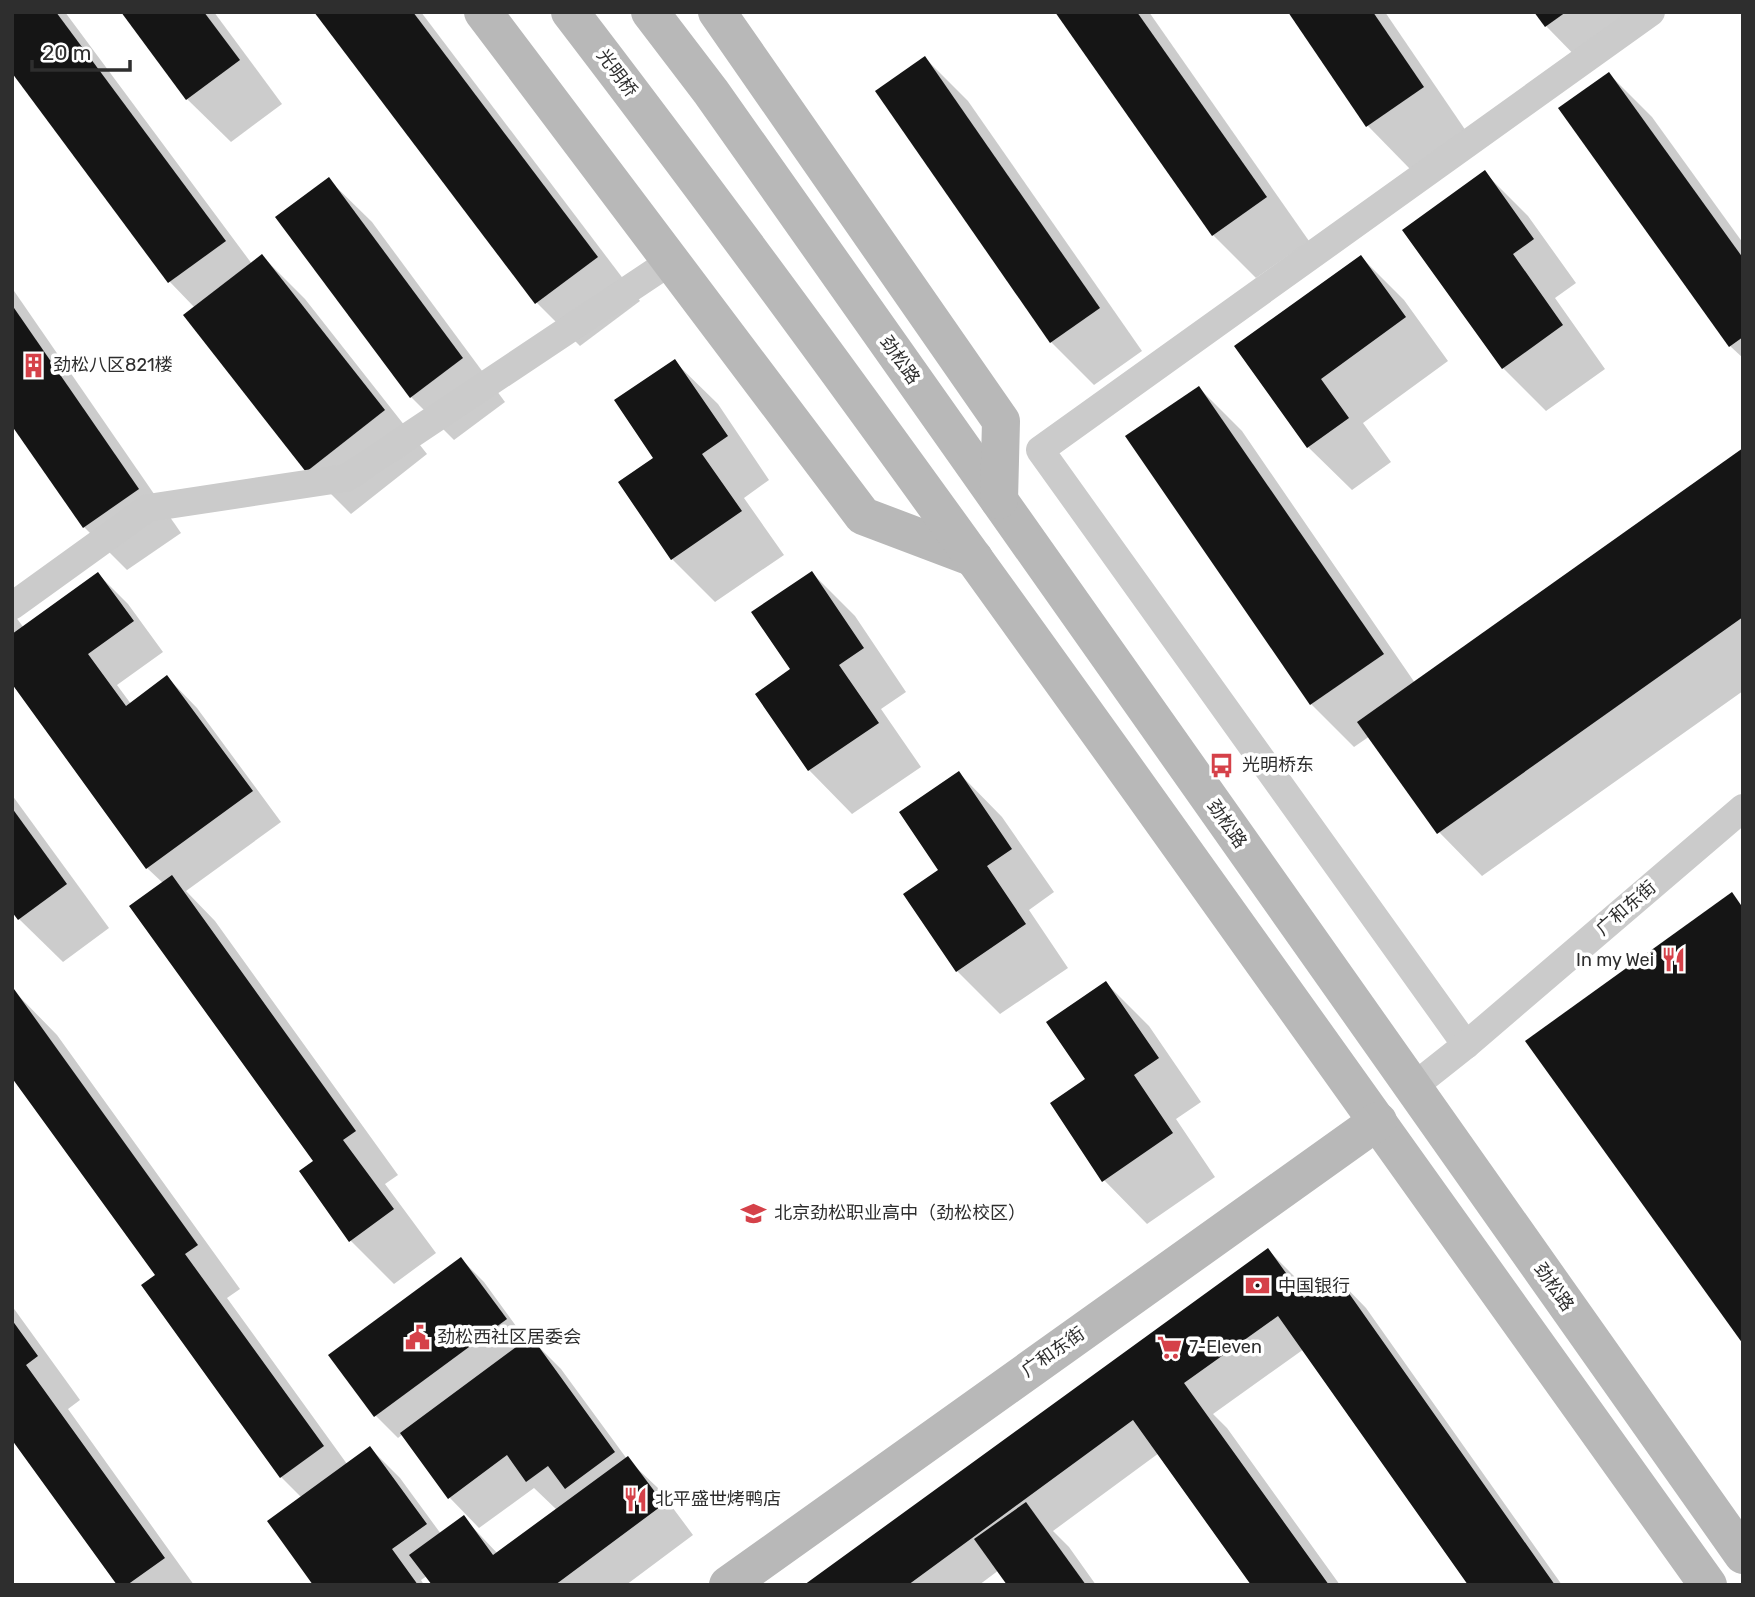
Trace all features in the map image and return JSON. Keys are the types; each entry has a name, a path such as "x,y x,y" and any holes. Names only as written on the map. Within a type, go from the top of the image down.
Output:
{"main road":[{"path":"483,12 863,516 974,558 1708,1585"},
{"name":"光明桥","path":"570,12 663,134 974,558"},
{"name":"劲松路","path":"650,12 711,92 1743,1555"},
{"path":"717,12 1002,421 999,500"},
{"name":"广和东街","path":"728,1585 1378,1121"}],"street":[{"path":"1466,1045 1040,450 1651,12"},
{"path":"12,606 148,508 346,478 671,261"},
{"name":"广和东街","path":"1413,1087 1466,1045 1743,808"}],"building":[{"path":"12,12 56,12 226,241 168,283 12,73"},
{"path":"121,12 204,12 240,60 186,100"},
{"path":"314,12 413,12 598,257 535,304"},
{"path":"1055,12 1137,12 1267,197 1212,236"},
{"path":"1288,12 1373,12 1424,87 1366,127"},
{"path":"1534,12 1566,12 1545,27"},
{"path":"925,56 1100,308 1050,343 875,91"},
{"path":"1609,72 1743,258 1743,337 1729,347 1558,108"},
{"path":"1485,170 1534,239 1513,254 1563,325 1502,369 1402,230"},
{"path":"329,177 463,358 410,398 275,217"},
{"path":"262,254 385,410 306,472 183,315"},
{"path":"1361,255 1406,317 1321,379 1349,418 1307,448 1234,346"},
{"name":"劲松八区821楼","path":"12,305 139,489 83,528 12,426"},
{"path":"675,359 728,436 702,454 742,511 671,560 618,482 653,458 614,400"},
{"path":"1199,386 1384,654 1310,705 1125,436"},
{"path":"1743,448 1743,617 1437,834 1357,722"},
{"path":"812,571 864,648 839,665 879,723 808,771 755,694 790,669 751,612"},
{"path":"98,572 134,621 88,654 126,706 167,675 253,791 146,869 12,684 12,634"},
{"path":"959,771 1012,849 987,866 1026,924 956,972 903,894 938,870 899,812"},
{"path":"12,808 67,884 18,920 12,912"},
{"path":"172,875 356,1131 343,1140 394,1209 349,1242 299,1171 313,1161 129,906"},
{"path":"1732,892 1743,908 1743,1344 1525,1041"},
{"path":"1106,981 1159,1058 1134,1075 1173,1133 1102,1182 1050,1103 1085,1079 1046,1022"},
{"path":"14,989 198,1245 185,1254 324,1446 280,1478 141,1285 155,1275 12,1078"},
{"path":"1268,1248 1304,1298 1336,1275 1555,1585 1468,1585 1278,1316 1184,1383 1329,1585 1251,1585 1133,1420 908,1585 804,1585"},
{"name":"劲松西社区居委会","path":"461,1257 507,1319 374,1417 328,1355"},
{"path":"12,1320 38,1356 26,1365 165,1558 127,1585 117,1585 12,1440"},
{"path":"531,1336 615,1452 565,1489 548,1466 526,1482 507,1455 448,1499 400,1433"},
{"path":"370,1446 427,1524 392,1549 418,1585 313,1585 267,1521"},
{"path":"628,1456 664,1504 555,1585 432,1585 409,1555 464,1515 493,1555"},
{"path":"1026,1502 1086,1585 1007,1585 974,1539"}],"place":[{"name":"劲松八区821楼","path":"33,365"},
{"name":"光明桥东","path":"1222,765"},
{"name":"In my Wei","path":"1674,960"},
{"name":"北京劲松职业高中（劲松校区）","path":"754,1213"},
{"name":"中国银行","path":"1258,1286"},
{"name":"劲松西社区居委会","path":"417,1337"},
{"name":"7-Eleven","path":"1169,1347"},
{"name":"北平盛世烤鸭店","path":"635,1499"}]}
